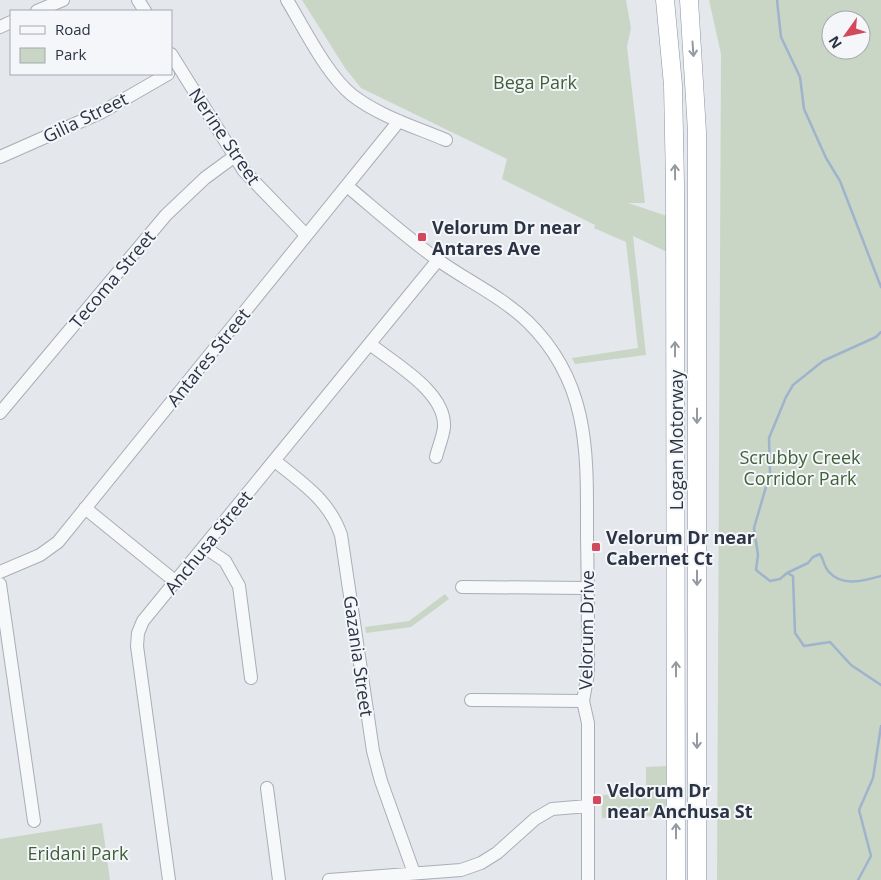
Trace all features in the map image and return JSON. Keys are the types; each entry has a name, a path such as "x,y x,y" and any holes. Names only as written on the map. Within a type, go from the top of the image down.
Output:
{"highway":[{"name":"Logan Motorway","path":"665,0 672,85 676,220 676,880"},
{"name":"Logan Motorway","path":"689,0 697,132 697,880"}],"street":[{"path":"39,10 62,0"},
{"path":"287,0 344,88 362,102 446,140"},
{"name":"Nerine Street","path":"175,69 252,180 306,235"},
{"name":"Gilia Street","path":"0,157 102,112 166,75"},
{"name":"Antares Street","path":"0,572 47,551 58,542 399,120"},
{"name":"Tecoma Street","path":"0,413 166,215 205,178 235,156"},
{"name":"Velorum Drive","path":"346,186 438,260 502,301 527,322 554,354 569,380 579,408 587,453 588,673 583,701 588,723 588,880"},
{"name":"Anchusa Street","path":"169,880 137,646 138,633 143,622 204,546 438,260"},
{"path":"370,344 433,394 442,410 444,428 436,457"},
{"name":"Gazania Street","path":"275,461 317,494 335,519 341,535 373,751 381,781 414,873"},
{"path":"85,508 176,582"},
{"path":"204,546 225,561 239,586 251,678"},
{"path":"0,584 34,821"},
{"path":"462,587 588,588"},
{"path":"471,700 583,701"},
{"path":"268,788 280,880"},
{"path":"329,880 461,870 481,863 497,853 535,819 552,809 588,806"}],"green space":[{"name":"Bega Park","path":"302,0 626,0 631,28 627,47 645,203 628,203 667,216 667,252 633,236 646,355 575,364 572,358 638,348 626,242 594,228 595,225 502,179 507,159 361,88 345,68"},
{"name":"Scrubby Creek Corridor Park","path":"709,0 881,0 881,880 717,880 721,54"},
{"path":"445,594 449,599 411,627 366,633 365,627 409,621"},
{"path":"666,766 666,816 602,818 601,795 646,794 646,767"},
{"name":"Eridani Park","path":"102,823 110,880 0,880 0,839"}],"waterway":[{"path":"777,0 781,37 800,77 804,109 826,158 840,181 881,287"},
{"path":"881,332 876,337 823,361 793,385 769,438 770,473 754,528 758,555 756,570 770,581 780,579 787,573 793,576 795,633 804,646 830,642 851,665 881,685"},
{"path":"787,573 808,563 813,557 820,554 827,570 840,580 853,582 881,576"},
{"path":"858,880 871,856 859,810 873,778 881,726"}],"place":[{"name":"Velorum Dr near Antares Ave","path":"422,237"},
{"name":"Velorum Dr near Cabernet Ct","path":"596,547"},
{"name":"Velorum Dr near Anchusa St","path":"597,800"}]}
